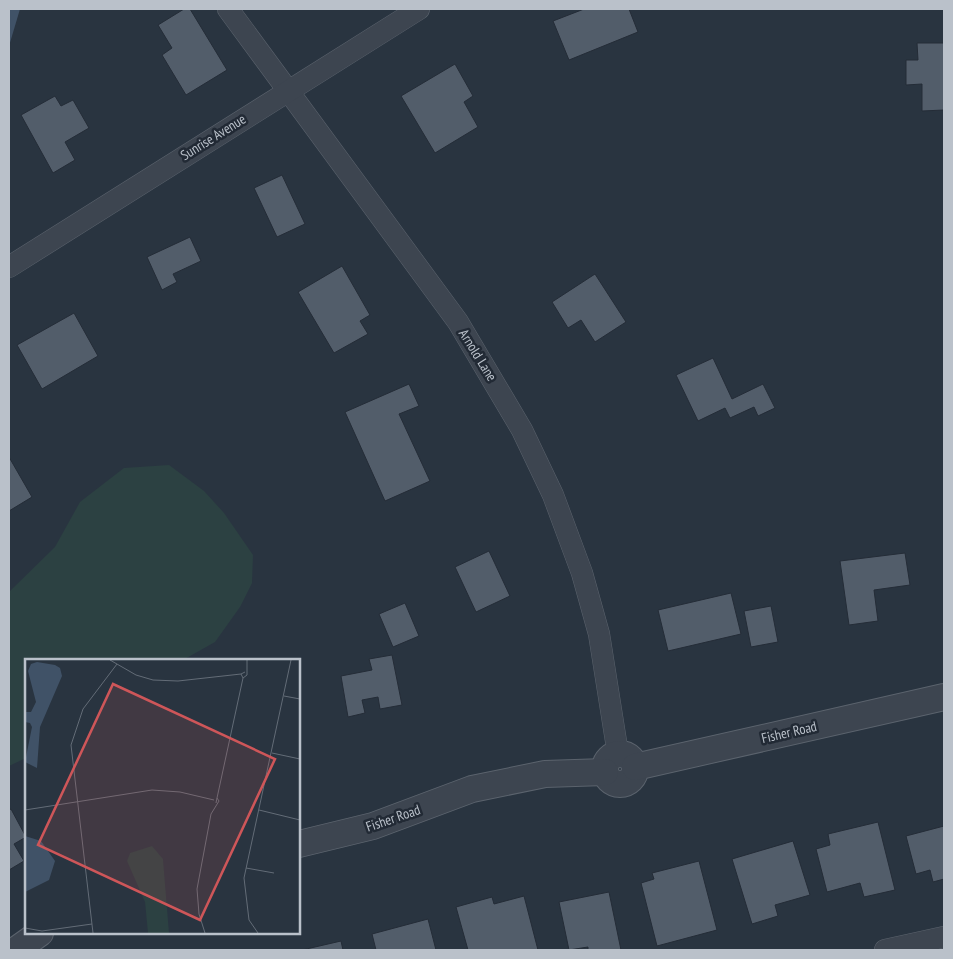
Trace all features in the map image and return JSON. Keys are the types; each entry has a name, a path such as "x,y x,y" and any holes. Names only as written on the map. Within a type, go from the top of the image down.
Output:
{"street":[{"name":"Arnold Lane","path":"228,9 458,322 522,430 553,495 582,573 599,634 619,764"},
{"name":"Sunrise Avenue","path":"9,267 419,9"},
{"name":"Fisher Road","path":"300,844 373,826 472,789 544,774 619,764 944,697"},
{"path":"16,950 39,934"},
{"path":"885,950 944,936"}],"green space":[{"path":"169,465 204,491 224,513 253,555 252,583 240,607 215,642 185,659 25,659 25,758 9,766 9,592 55,547 80,502 124,468"}],"water":[{"path":"9,9 20,9 9,46"}],"building":[{"path":"184,9 190,9 227,70 186,95 162,55 172,48 158,25"},
{"path":"584,9 629,9 638,32 569,60 553,21"},
{"path":"917,43 944,43 944,110 922,111 922,84 906,85 906,60 918,60"},
{"path":"455,64 473,96 464,102 478,127 435,153 401,96"},
{"path":"55,96 61,106 73,100 89,128 65,142 75,160 53,173 21,115"},
{"path":"282,175 305,224 277,237 254,188"},
{"path":"190,237 201,261 173,274 177,282 162,290 147,257"},
{"path":"342,266 370,315 360,321 368,334 334,353 298,292"},
{"path":"595,274 626,322 595,342 581,320 568,328 552,302"},
{"path":"74,313 98,356 42,389 17,345"},
{"path":"713,358 732,399 763,384 775,408 758,416 754,407 730,418 725,408 698,421 676,375"},
{"path":"409,384 419,406 399,414 430,481 385,501 345,412"},
{"path":"9,457 32,497 9,511"},
{"path":"489,551 510,596 476,612 455,567"},
{"path":"905,553 910,585 874,590 878,621 849,625 840,561"},
{"path":"731,593 741,634 668,651 658,610"},
{"path":"405,603 419,636 393,647 379,614"},
{"path":"771,606 778,642 751,647 744,611"},
{"path":"392,655 402,705 380,709 378,697 362,700 365,713 348,717 341,676 372,670 369,659"},
{"path":"11,809 25,838 14,844 24,861 9,870 9,810"},
{"path":"878,822 895,890 864,897 860,883 827,892 816,849 830,845 828,834"},
{"path":"944,826 944,879 933,882 930,870 916,874 906,836"},
{"path":"793,841 810,895 775,905 778,916 752,924 732,859"},
{"path":"699,861 717,930 657,946 641,883 654,879 652,873"},
{"path":"609,892 621,950 588,950 588,947 569,950 559,902"},
{"path":"524,896 538,950 468,950 456,907 492,897 494,904"},
{"path":"428,919 436,950 376,950 372,934"},
{"path":"341,941 343,950 302,950"}]}
